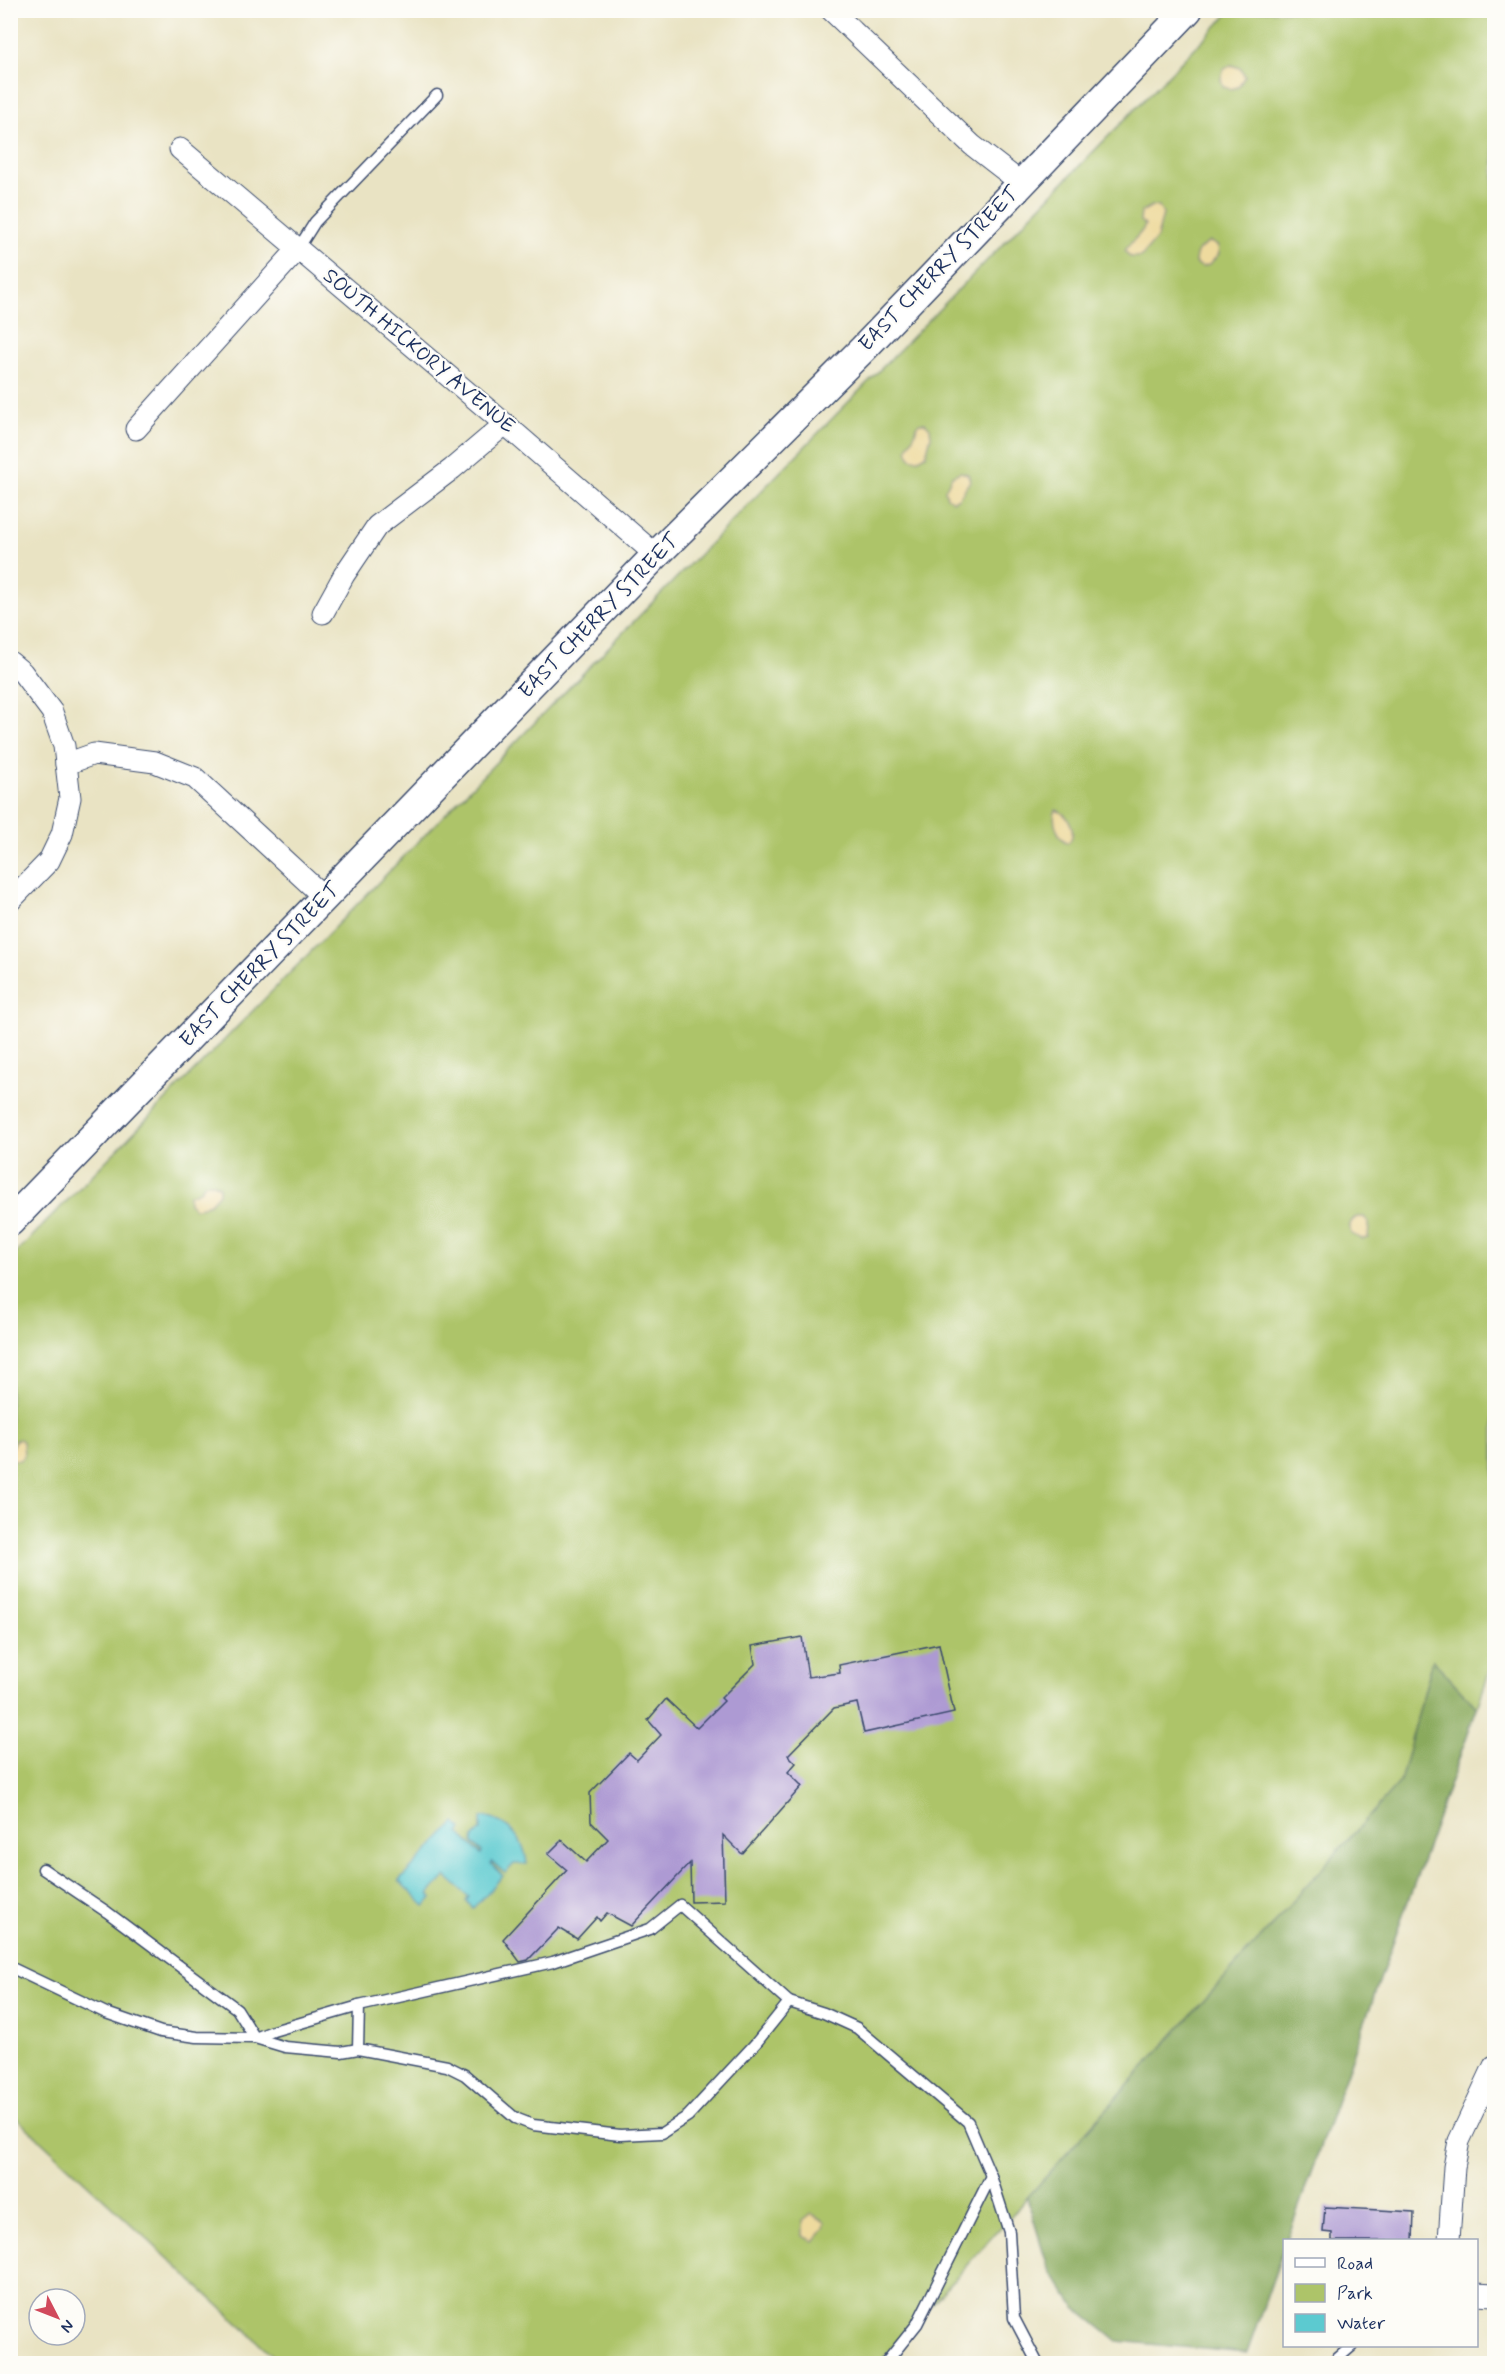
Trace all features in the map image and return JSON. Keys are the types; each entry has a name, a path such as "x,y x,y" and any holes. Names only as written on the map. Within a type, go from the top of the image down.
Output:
{"street":[{"path":"831,10 972,145 1021,183"},
{"name":"EAST CHERRY STREET","path":"10,1222 656,555 863,349 1188,10"},
{"name":"SOUTH HICKORY AVENUE","path":"180,149 656,555"},
{"path":"136,429 298,249"},
{"path":"323,613 344,575 377,526 452,469 505,424"},
{"path":"10,662 22,672 52,712 64,746 70,798 62,834 49,861 10,900"},
{"path":"66,764 94,754 155,762 195,778 325,898"},
{"path":"1449,2239 1454,2167 1459,2141 1494,2066"},
{"path":"1478,2294 1494,2295"}],"lane":[{"path":"298,249 315,222 437,94"},
{"path":"43,1869 107,1912 237,2009 255,2038"},
{"path":"255,2038 359,2006 553,1962 650,1929 680,1905 789,2002 824,2013 857,2028 968,2122 991,2176 1009,2232 1014,2318 1038,2364"},
{"path":"10,1967 106,2013 161,2032 197,2037 255,2038 285,2047 341,2052 358,2049 447,2066 465,2075 515,2118 533,2125 620,2135 662,2133 688,2116 756,2043 789,2002"},
{"path":"358,2049 359,2006"},
{"path":"885,2364 917,2324 991,2176"},
{"path":"1331,2364 1351,2347"}],"green space":[{"path":"1231,11 1494,11 1494,1658 1477,1708 1433,1660 1400,1782 879,2363 281,2363 11,2113 10,1259"},
{"path":"1433,1660 1477,1708 1287,2239 1283,2239 1283,2251 1247,2353 1117,2341 1076,2308 1048,2267 1027,2198 1400,1782"}],"sand":[{"path":"1231,65 1240,68 1245,76 1238,87 1231,89 1223,87 1221,79 1223,70"},
{"path":"1152,206 1159,207 1163,214 1157,238 1141,257 1130,257 1125,251 1145,225 1140,221 1141,212"},
{"path":"1210,242 1218,246 1219,254 1209,265 1202,267 1195,263 1196,255"},
{"path":"919,423 925,423 930,428 931,436 926,455 919,459 912,459 908,446"},
{"path":"960,472 968,474 970,481 959,498 953,501 947,497 945,490 952,476"},
{"path":"1056,810 1064,815 1071,824 1072,834 1068,843 1064,841 1056,828 1054,818"},
{"path":"205,1183 219,1186 219,1193 206,1205 195,1208 189,1203 189,1195 200,1191"},
{"path":"1357,1217 1364,1217 1369,1223 1368,1238 1362,1239 1351,1234 1350,1224"},
{"path":"20,1439 23,1442 24,1456 20,1460 11,1460 11,1449 15,1440"},
{"path":"812,2214 825,2222 824,2229 814,2241 803,2236 803,2221"}],"water":[{"path":"481,1818 501,1823 514,1833 523,1847 527,1864 514,1864 505,1873 492,1862 491,1864 503,1876 473,1908 466,1901 469,1897 446,1876 429,1894 432,1898 425,1906 399,1881 455,1823 462,1829 459,1833 481,1854 482,1852 473,1843 473,1838 481,1830"}],"building":[{"path":"802,1637 808,1677 840,1673 839,1665 939,1644 954,1713 864,1733 857,1703 834,1708 788,1755 796,1763 788,1772 802,1786 742,1854 723,1835 725,1901 691,1902 690,1863 631,1926 607,1913 600,1921 597,1917 577,1939 559,1928 528,1960 520,1962 503,1939 567,1870 548,1854 562,1840 586,1862 608,1839 591,1822 590,1793 629,1753 637,1760 661,1735 648,1720 666,1699 697,1728 724,1701 721,1698 755,1664 752,1646"},
{"path":"1325,2207 1414,2212 1413,2239 1332,2239 1332,2233 1323,2232"}]}
